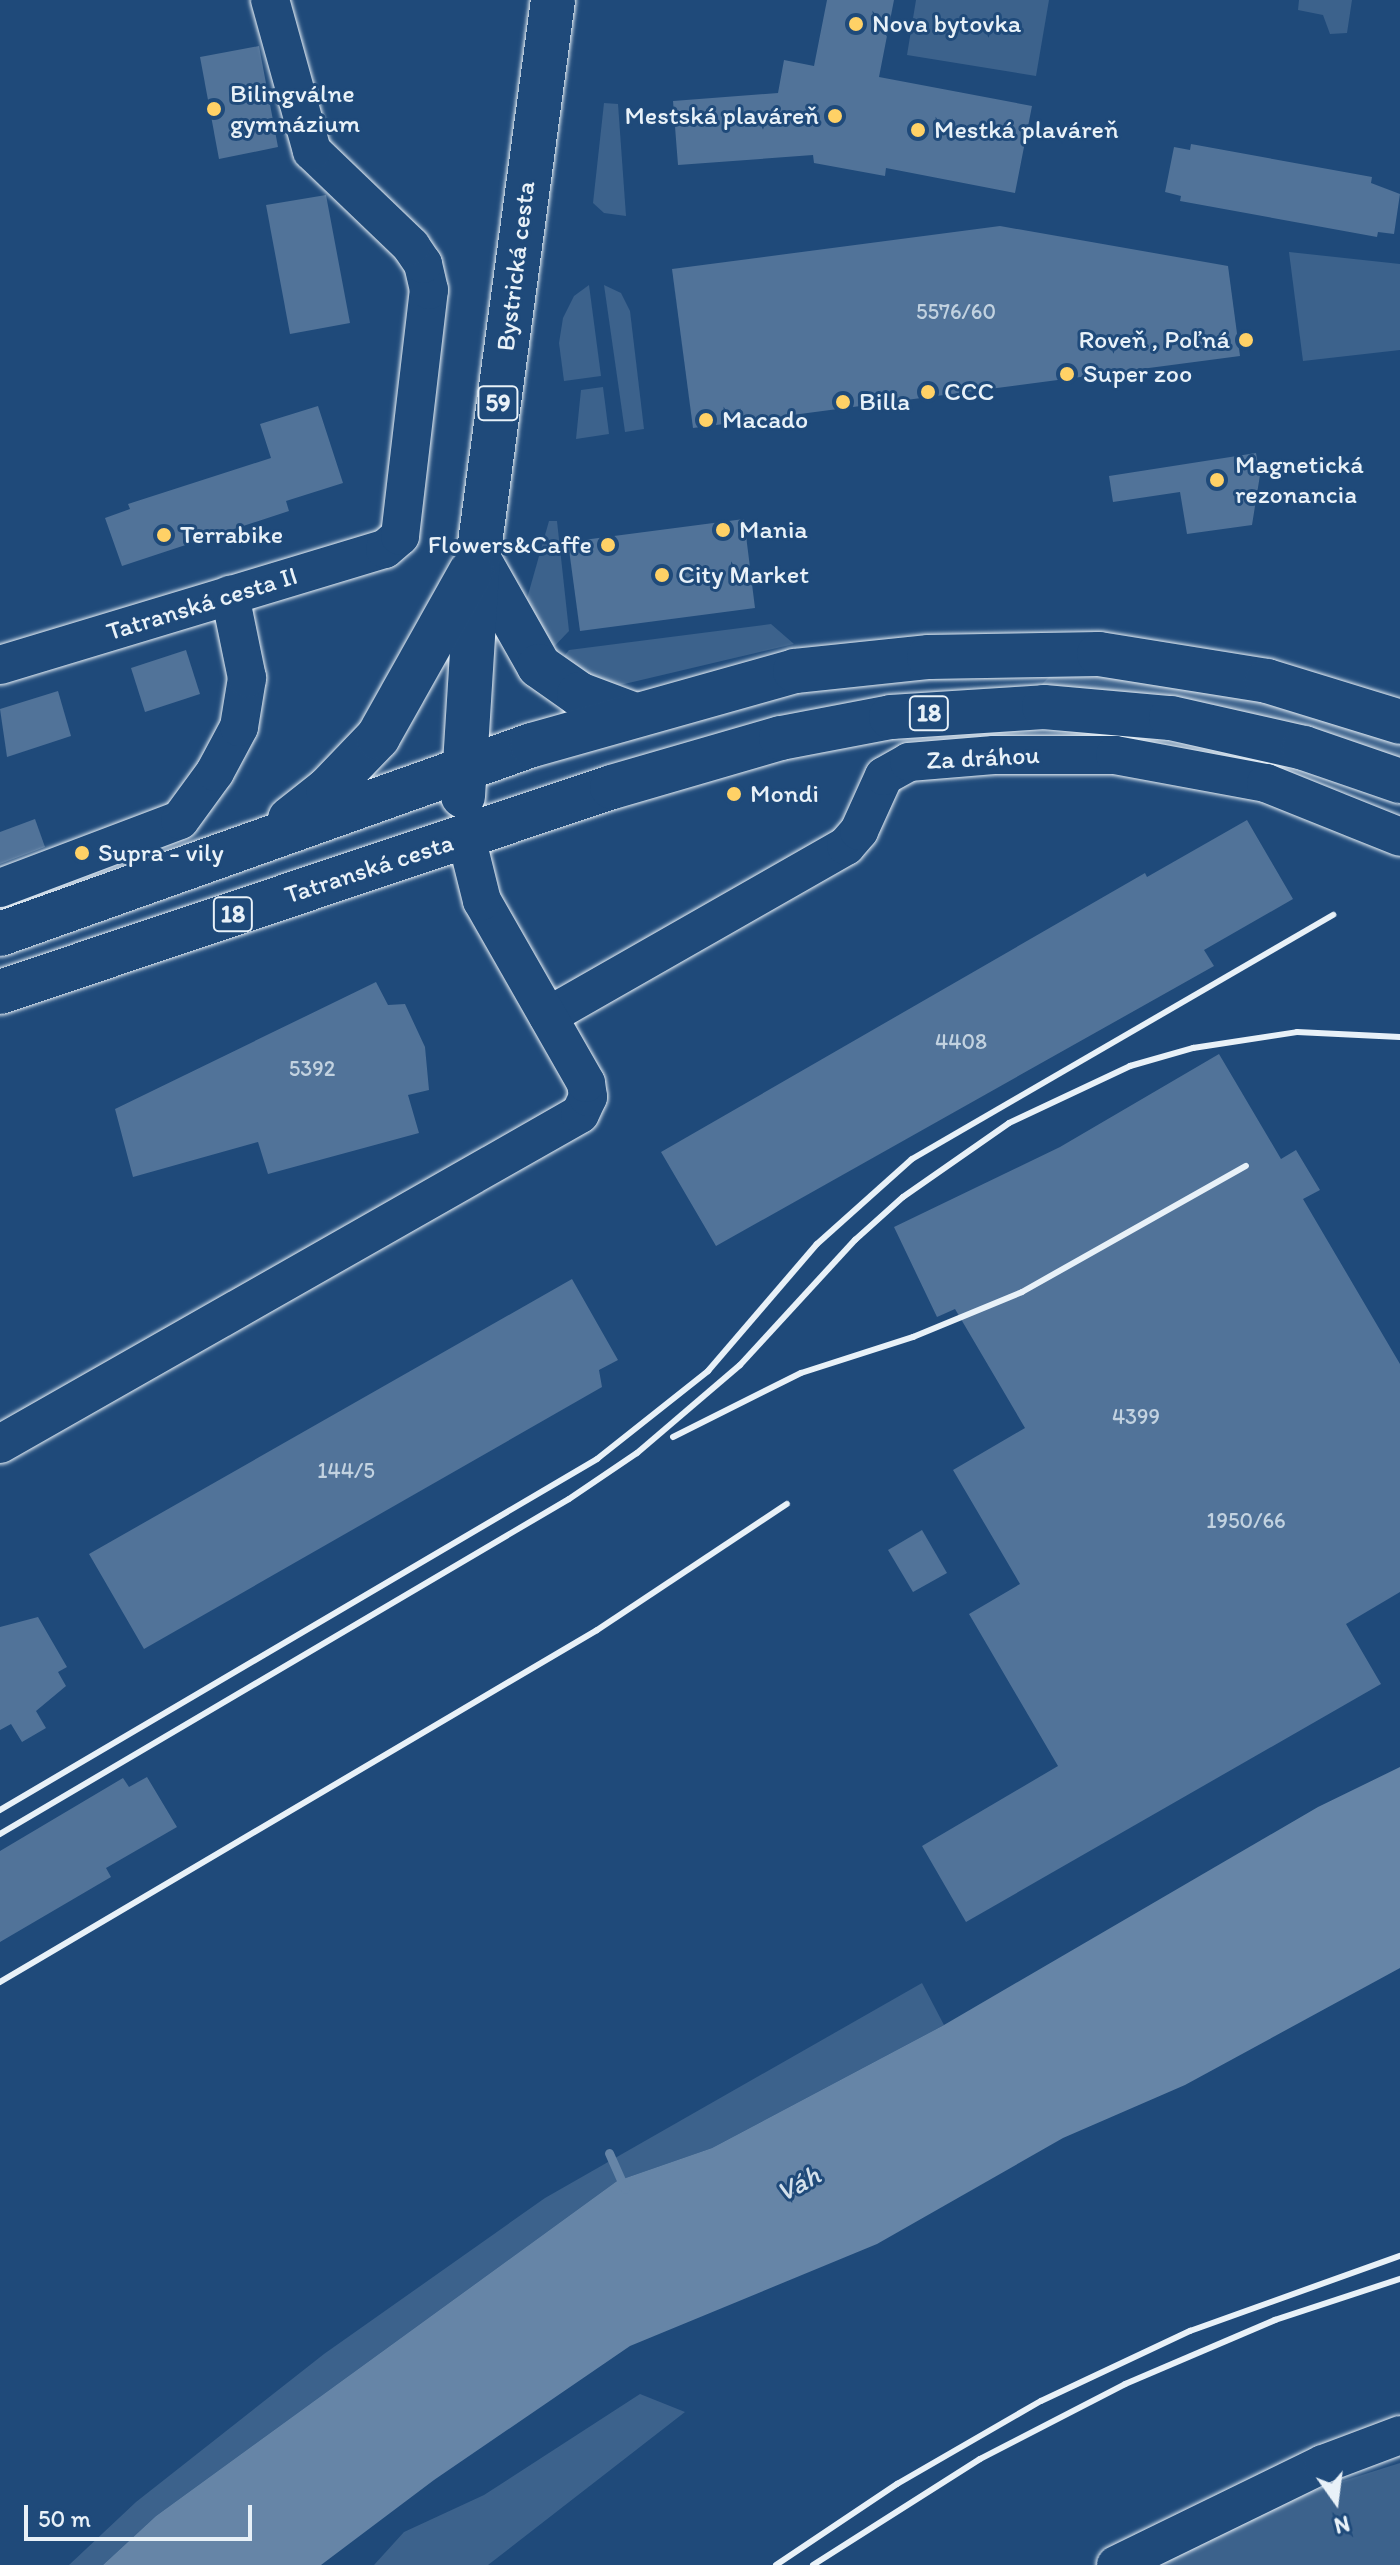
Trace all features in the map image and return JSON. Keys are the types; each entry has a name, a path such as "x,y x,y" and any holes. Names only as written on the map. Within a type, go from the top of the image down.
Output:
{"main road":[{"name":"Bystrická cesta","path":"466,837 461,771 478,558 553,0"},
{"path":"478,558 539,666 571,690 632,714"},
{"path":"270,835 328,789 378,737 478,558"},
{"name":"18","path":"0,934 270,835 632,714 795,671 1048,651 1114,656 1267,681 1400,722"},
{"name":"18","path":"466,837 612,787 781,738 891,717 988,708 1085,709 1171,718 1304,748 1400,781"},
{"name":"Tatranská cesta","path":"0,992 466,837"}],"street":[{"name":"Tatranská cesta II","path":"0,665 385,549 400,536 429,290 423,264 411,246 312,151 270,0"},
{"path":"0,888 180,820 215,772 239,727 247,678 230,595"},
{"name":"Za dráhou","path":"548,1016 846,846 884,776 909,762 994,755 1115,755 1266,783 1400,837"},
{"path":"0,1444 580,1114 588,1097 586,1083 482,901 466,837"},
{"path":"1116,2565 1323,2464 1400,2435"}],"shaded area":[{"path":"916,0 1049,0 1036,76 907,55"},
{"path":"1299,0 1352,0 1347,33 1330,34 1323,15 1298,10"},
{"path":"604,103 618,104 626,216 604,213 593,203"},
{"path":"1289,252 1400,264 1400,350 1303,361"},
{"path":"589,285 601,376 564,381 559,343 563,318 574,296"},
{"path":"604,285 621,293 630,311 644,429 625,432"},
{"path":"603,387 609,434 576,439 581,390"},
{"path":"549,521 557,521 569,631 547,654 526,602"},
{"path":"771,624 794,644 620,685 600,685 558,664 569,650"},
{"path":"1051,675 1119,676 1264,699 1400,741 1400,760 1041,685"},
{"path":"922,1983 944,2025 712,2148 617,2181 156,2516 103,2565 69,2565 136,2502 324,2354 545,2198"},
{"path":"640,2394 685,2412 488,2565 374,2565 404,2532 484,2495"},
{"path":"1400,2463 1400,2565 1133,2565 1264,2506"}],"water":[{"name":"Váh","path":"1400,1767 1400,1968 1185,2085 1063,2138 877,2244 630,2346 434,2480 321,2565 103,2565 156,2516 617,2181 712,2148 944,2025 1318,1807"}],"building":[{"path":"827,0 894,0 879,77 1032,106 1015,193 886,168 885,176 814,163 813,155 678,165 673,101 778,93 784,60 814,66"},
{"path":"259,46 278,147 219,159 200,57"},
{"path":"1191,144 1372,177 1371,183 1400,194 1394,234 1378,232 1377,237 1180,201 1181,196 1165,192 1174,147 1190,150"},
{"path":"326,195 350,323 290,334 266,205"},
{"path":"1000,226 1228,266 1240,356 693,428 672,269"},
{"path":"318,406 343,483 286,501 289,511 122,566 105,518 130,509 128,504 271,458 260,424"},
{"name":"Magnetická rezonancia","path":"1256,453 1260,475 1252,525 1187,534 1180,492 1113,502 1109,476"},
{"name":"City Market","path":"744,519 755,608 580,631 568,542"},
{"path":"186,650 200,694 145,712 131,668"},
{"path":"58,691 71,736 7,757 0,709"},
{"path":"35,819 45,847 0,864 0,832"},
{"path":"1247,820 1293,899 1204,950 1214,966 716,1246 661,1152 1145,873 1147,877"},
{"path":"376,982 388,1005 405,1004 425,1047 429,1090 408,1095 419,1133 268,1174 258,1142 133,1177 115,1109"},
{"path":"1219,1054 1281,1159 1296,1150 1320,1190 1303,1199 1400,1364 1400,1592 1346,1624 1381,1684 966,1922 922,1846 1058,1766 969,1614 1020,1584 953,1470 1025,1428 955,1309 937,1317 894,1227 1060,1147"},
{"path":"572,1279 618,1360 599,1370 602,1387 144,1649 89,1554"},
{"path":"922,1530 947,1573 913,1592 888,1550"},
{"path":"38,1617 67,1667 58,1672 66,1686 36,1711 46,1728 22,1742 11,1724 0,1730 0,1627"},
{"path":"147,1777 177,1827 106,1868 111,1877 0,1942 0,1851 123,1778 129,1787"}],"waterway":[{"path":"609,2153 625,2189"}],"railway":[{"path":"0,1810 597,1459 708,1371 817,1244 912,1159 1333,915"},
{"path":"0,1834 569,1499 637,1453 740,1365 855,1240 903,1197 1009,1123 1130,1066 1193,1048 1297,1032 1400,1037"},
{"path":"673,1437 801,1373 913,1337 1022,1292 1246,1166"},
{"path":"0,1982 597,1630 787,1504"},
{"path":"776,2565 897,2484 1041,2401 1190,2331 1400,2256"},
{"path":"813,2565 980,2459 1125,2384 1275,2320 1400,2279"}],"place":[{"name":"Nova bytovka","path":"856,24"},
{"name":"Bilingválne gymnázium","path":"214,109"},
{"name":"Mestská plaváreň","path":"835,116"},
{"name":"Mestká plaváreň","path":"918,130"},
{"name":"Roveň , Poľná","path":"1246,340"},
{"name":"Super zoo","path":"1067,374"},
{"name":"CCC","path":"928,392"},
{"name":"Billa","path":"843,402"},
{"name":"Macado","path":"706,420"},
{"name":"Magnetická rezonancia","path":"1217,480"},
{"name":"Mania","path":"723,530"},
{"name":"Terrabike","path":"164,535"},
{"name":"Flowers&Caffe","path":"608,545"},
{"name":"City Market","path":"662,575"},
{"name":"Mondi","path":"734,794"},
{"name":"Supra - vily","path":"82,853"}]}
